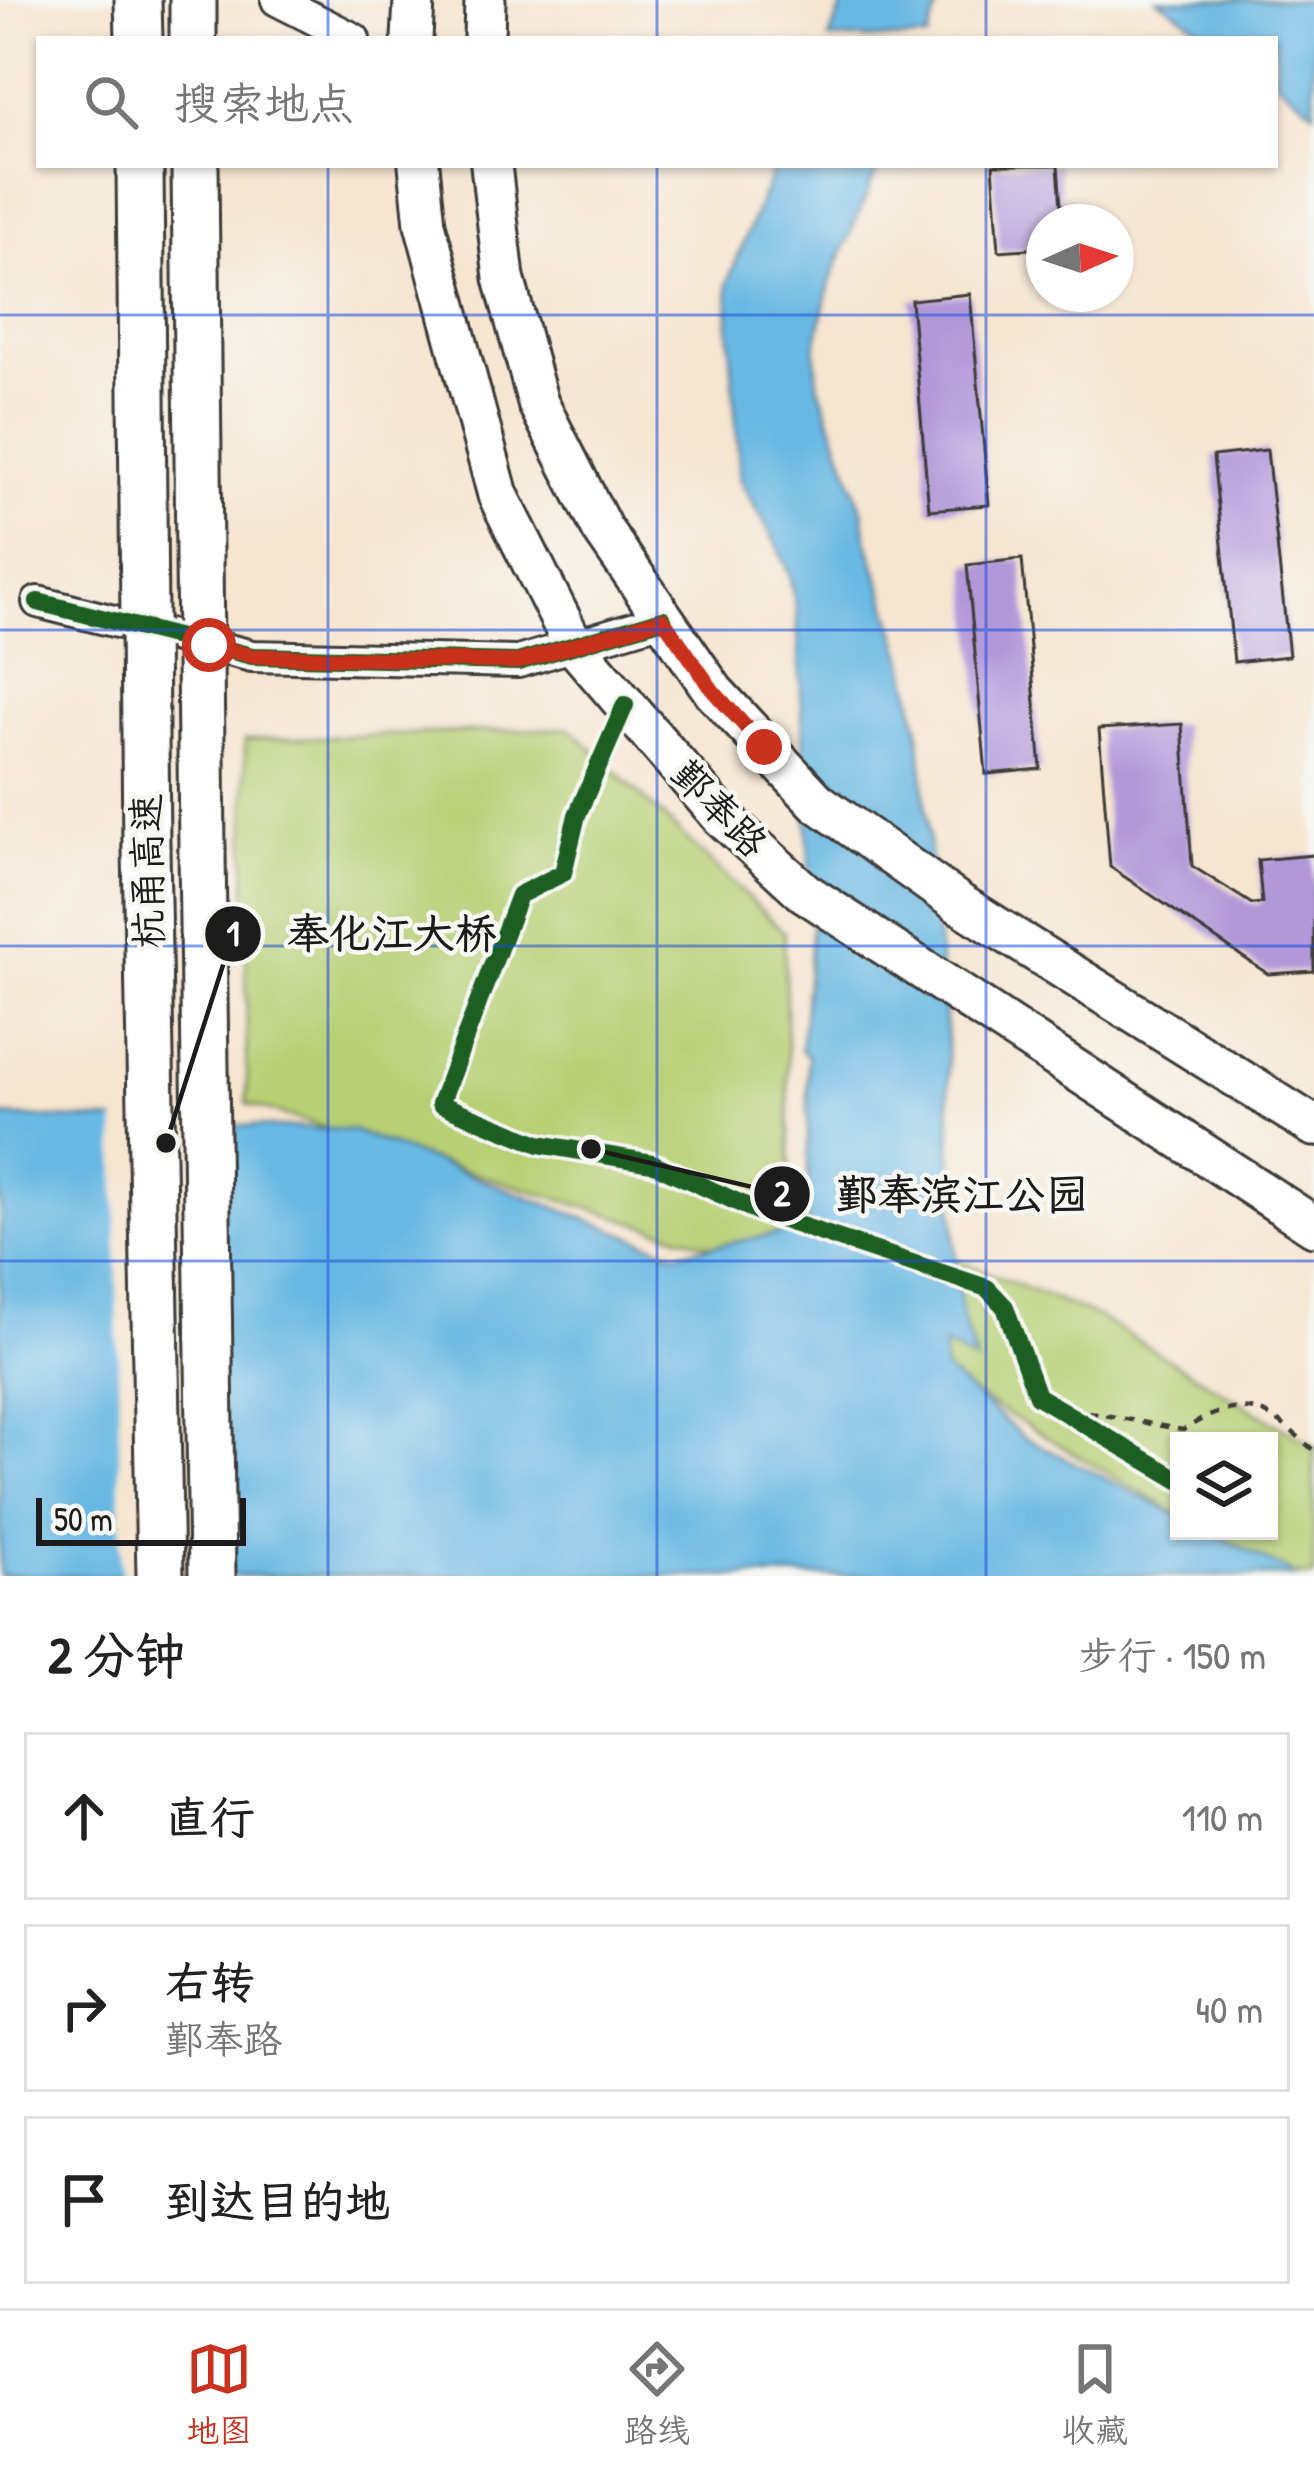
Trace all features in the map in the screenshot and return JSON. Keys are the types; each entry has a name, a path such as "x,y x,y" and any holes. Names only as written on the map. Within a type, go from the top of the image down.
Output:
{"highway":[{"path":"139,0 139,36"},
{"path":"193,0 194,36"},
{"name":"杭甬高速","path":"140,168 160,1576"},
{"name":"杭甬高速","path":"195,168 212,1576"}],"main road":[{"path":"412,36 414,0"},
{"path":"484,36 485,0"},
{"name":"鄞奉路","path":"419,168 424,224 498,495 574,644 721,816 816,899 1314,1226"},
{"name":"鄞奉路","path":"491,168 504,278 538,404 602,530 714,692 817,802 960,904 1314,1126"}],"street":[{"path":"277,0 348,36"},
{"path":"38,602 252,656 518,662 663,619"}],"path":[{"path":"1029,1374 1037,1396 1098,1432"},
{"path":"1037,1396 1084,1411 1183,1430 1241,1405 1282,1421 1314,1451"}],"green space":[{"path":"570,728 784,932 791,1193 1098,1317 1314,1446 1314,1576 1281,1576 1222,1540 1278,1540 1278,1432 1170,1432 1170,1510 752,1258 247,1104 245,740"}],"water":[{"path":"845,0 940,0 928,36 830,36"},
{"path":"1158,0 1305,0 1314,7 1314,111 1278,82 1278,36 1212,36"},
{"path":"774,168 878,168 830,282 815,349 818,384 864,515 919,730 947,1039 955,1252 962,1316 976,1362 944,1345 945,1370 1022,1436 1170,1511 1170,1540 1227,1540 1298,1576 0,1576 0,1116 352,1130 675,1253 808,1228 808,1056 801,1050 812,923 797,611 777,545 740,481 728,281"}],"pier":[{"path":"115,1115 217,1119 223,1576 121,1576"}],"building":[{"path":"993,168 1058,168 1061,204 1026,204 1026,249 999,251"},
{"path":"970,294 989,505 929,510 911,300"},
{"path":"1267,450 1289,656 1234,662 1213,456"},
{"path":"1022,559 1041,769 986,774 967,565"},
{"path":"1182,724 1192,866 1252,904 1262,903 1258,860 1314,855 1314,971 1268,974 1110,867 1099,729"}],"cycle path":[{"path":"38,602 252,656 518,662 663,619"},
{"path":"625,705 577,815 563,873 519,895 440,1104 539,1144 652,1163 759,1212 987,1288 1005,1307 1037,1396 1170,1475"}],"place":[{"name":"奉化江大桥","path":"166,1143"},
{"name":"鄞奉滨江公园","path":"591,1149"}],"route":[{"path":"209,645 252,656 518,662 663,619 714,692 764,747"}]}
